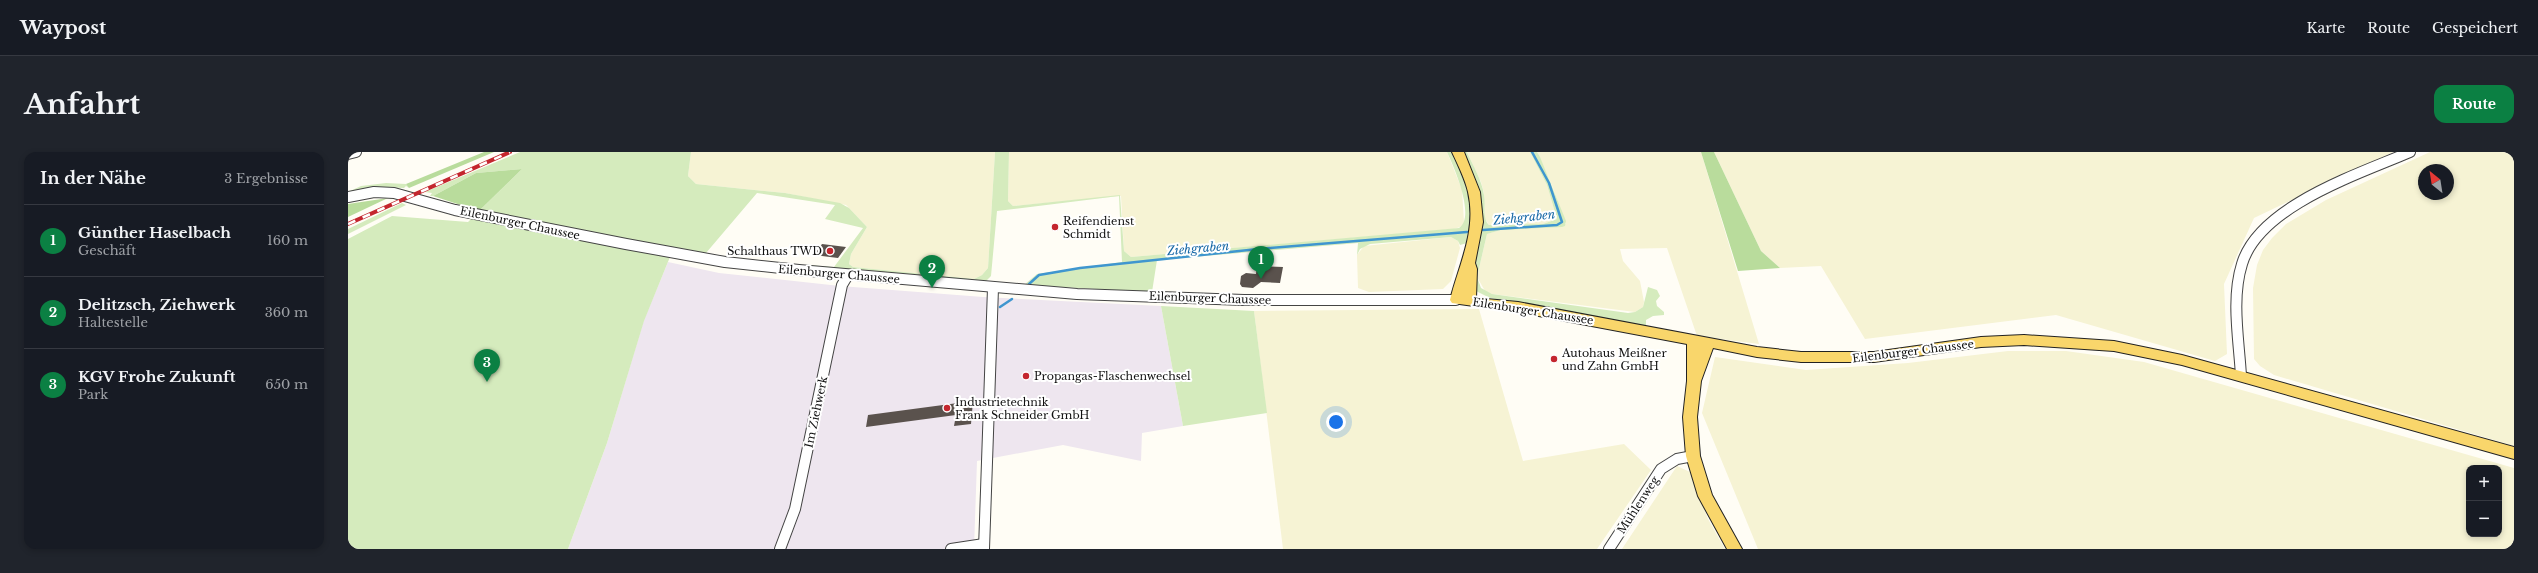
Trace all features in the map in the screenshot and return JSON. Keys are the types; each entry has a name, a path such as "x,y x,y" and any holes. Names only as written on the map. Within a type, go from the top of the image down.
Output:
{"main road":[{"path":"1456,300 1464,269 1469,263 1477,222 1476,202 1470,180 1458,152"},
{"path":"1469,263 1471,269 1470,301"},
{"name":"Eilenburger Chaussee","path":"1456,300 1518,307 1757,352 1824,359 1874,357 2002,341 2076,342 2148,352 2241,376 2514,453"},
{"path":"1693,340 1694,380 1690,417 1693,456 1705,496 1735,549"},
{"path":"1694,380 1708,343"}],"street":[{"path":"348,154 356,152"},
{"path":"2241,376 2238,285 2242,262 2258,232 2283,212 2307,199 2410,152"},
{"name":"Eilenburger Chaussee","path":"348,197 374,192 394,193 462,211 657,250 754,266 848,275 1077,294 1244,300 1456,300"},
{"name":"Im Ziehwerk","path":"780,549 795,509 842,285 848,275"},
{"path":"952,549 984,547 993,288"},
{"name":"Mühlenweg","path":"1609,549 1661,469 1677,459 1693,456"}],"shaded area":[{"path":"691,152 995,152 988,268 982,275 974,279 853,267 849,264 851,254 867,227 846,205 785,193 696,184 688,176"},
{"path":"1009,152 1447,152 1462,190 1464,222 1463,226 1454,229 1131,257 1124,251 1121,196 1013,206 1008,201"},
{"path":"1467,152 1530,152 1547,185 1557,219 1543,224 1489,225 1485,219 1484,193 1481,182"},
{"path":"1537,152 1701,152 1759,344 1697,336 1667,248 1620,249 1623,261 1640,281 1644,302 1643,307 1635,312 1492,294 1485,291 1477,277 1487,234 1501,230 1566,224 1553,188"},
{"path":"1714,152 2393,152 2254,218 2224,284 2227,354 2215,361 2056,315 1865,339 1821,266 1780,268 1761,251"},
{"path":"2430,152 2514,152 2514,446 2274,375 2260,366 2254,359 2253,288 2257,265 2263,250 2272,238 2286,224 2326,200"},
{"path":"1451,237 1458,241 1460,248 1451,281 1443,289 1369,292 1358,288 1357,255 1364,246"},
{"path":"668,262 719,273 840,286 983,297 1161,306 1183,426 1142,433 1141,461 1063,445 977,461 974,549 568,549 607,443 644,320"},
{"path":"1479,309 1523,461 1624,444 1651,470 1597,549 1283,549 1254,311"},
{"path":"2008,351 2066,351 2144,362 2514,468 2514,549 1758,549 1702,413 1715,357 1806,370 1908,363"},
{"path":"1677,466 1690,472 1708,519 1725,549 1622,549"}],"green space":[{"path":"484,152 494,152 409,188 406,184"},
{"path":"520,152 691,152 688,176 696,184 785,193 840,203 849,208 867,227 851,254 849,264 853,267 974,279 982,275 988,268 995,152 1009,152 1008,201 1013,206 1120,195 1124,251 1131,257 1459,228 1464,222 1465,203 1447,152 1454,152 1467,183 1473,218 1467,243 1460,245 1458,241 1451,237 1370,244 1360,249 1357,255 1358,243 1157,260 1152,292 1024,285 1037,274 1122,262 1119,196 997,211 991,276 986,281 807,267 808,265 834,267 863,228 825,219 835,205 757,193 706,253 674,247 644,321 607,443 568,549 348,549 348,239 392,216 468,222 522,169 476,173 433,196 430,196 432,193 425,192"},
{"path":"1461,152 1467,152 1479,178 1485,199 1485,216 1489,225 1543,224 1557,219 1547,185 1530,152 1537,152 1540,157 1566,221 1565,226 1562,227 1501,230 1487,234 1477,277 1481,288 1492,294 1628,313 1635,312 1643,307 1648,287 1657,290 1660,296 1656,301 1657,306 1664,312 1664,315 1653,316 1646,320 1646,327 1490,298 1476,291 1474,269 1480,227"},
{"path":"1701,152 1714,152 1761,251 1780,268 1738,271"},
{"path":"522,169 479,211 433,196 476,173"},
{"path":"386,183 406,184 409,188 406,186 404,188 379,187 348,192 361,186"},
{"path":"388,198 348,217 348,204"},
{"path":"402,203 406,205 348,234 348,229"},
{"path":"1161,306 1254,311 1267,413 1183,426"}],"building":[{"name":"Schalthaus TWD","path":"822,244 846,247 838,258 814,255"},
{"path":"1257,266 1283,267 1280,283 1261,282 1253,288 1242,287 1240,284 1241,276 1246,273 1256,274"},
{"name":"Industrietechnik Frank Schneider GmbH","path":"973,401 971,424 954,426 956,415 866,427 868,415"}],"waterway":[{"name":"Ziehgraben","path":"1483,230 1557,225 1562,222 1549,183 1532,152"},
{"name":"Ziehgraben","path":"1029,284 1039,275 1080,268 1258,249 1467,232"},
{"name":"Ziehgraben","path":"1000,307 1012,299"}],"railway":[{"path":"348,224 510,152"}],"place":[{"name":"Reifendienst Schmidt","path":"1055,227"},
{"name":"Schalthaus TWD","path":"830,251"},
{"name":"Günther Haselbach","path":"1261,279"},
{"name":"Delitzsch, Ziehwerk","path":"932,288"},
{"name":"Autohaus Meißner und Zahn GmbH","path":"1554,359"},
{"name":"Propangas-Flaschenwechsel","path":"1026,376"},
{"name":"KGV Frohe Zukunft","path":"487,382"},
{"name":"Industrietechnik Frank Schneider GmbH","path":"947,408"}]}
